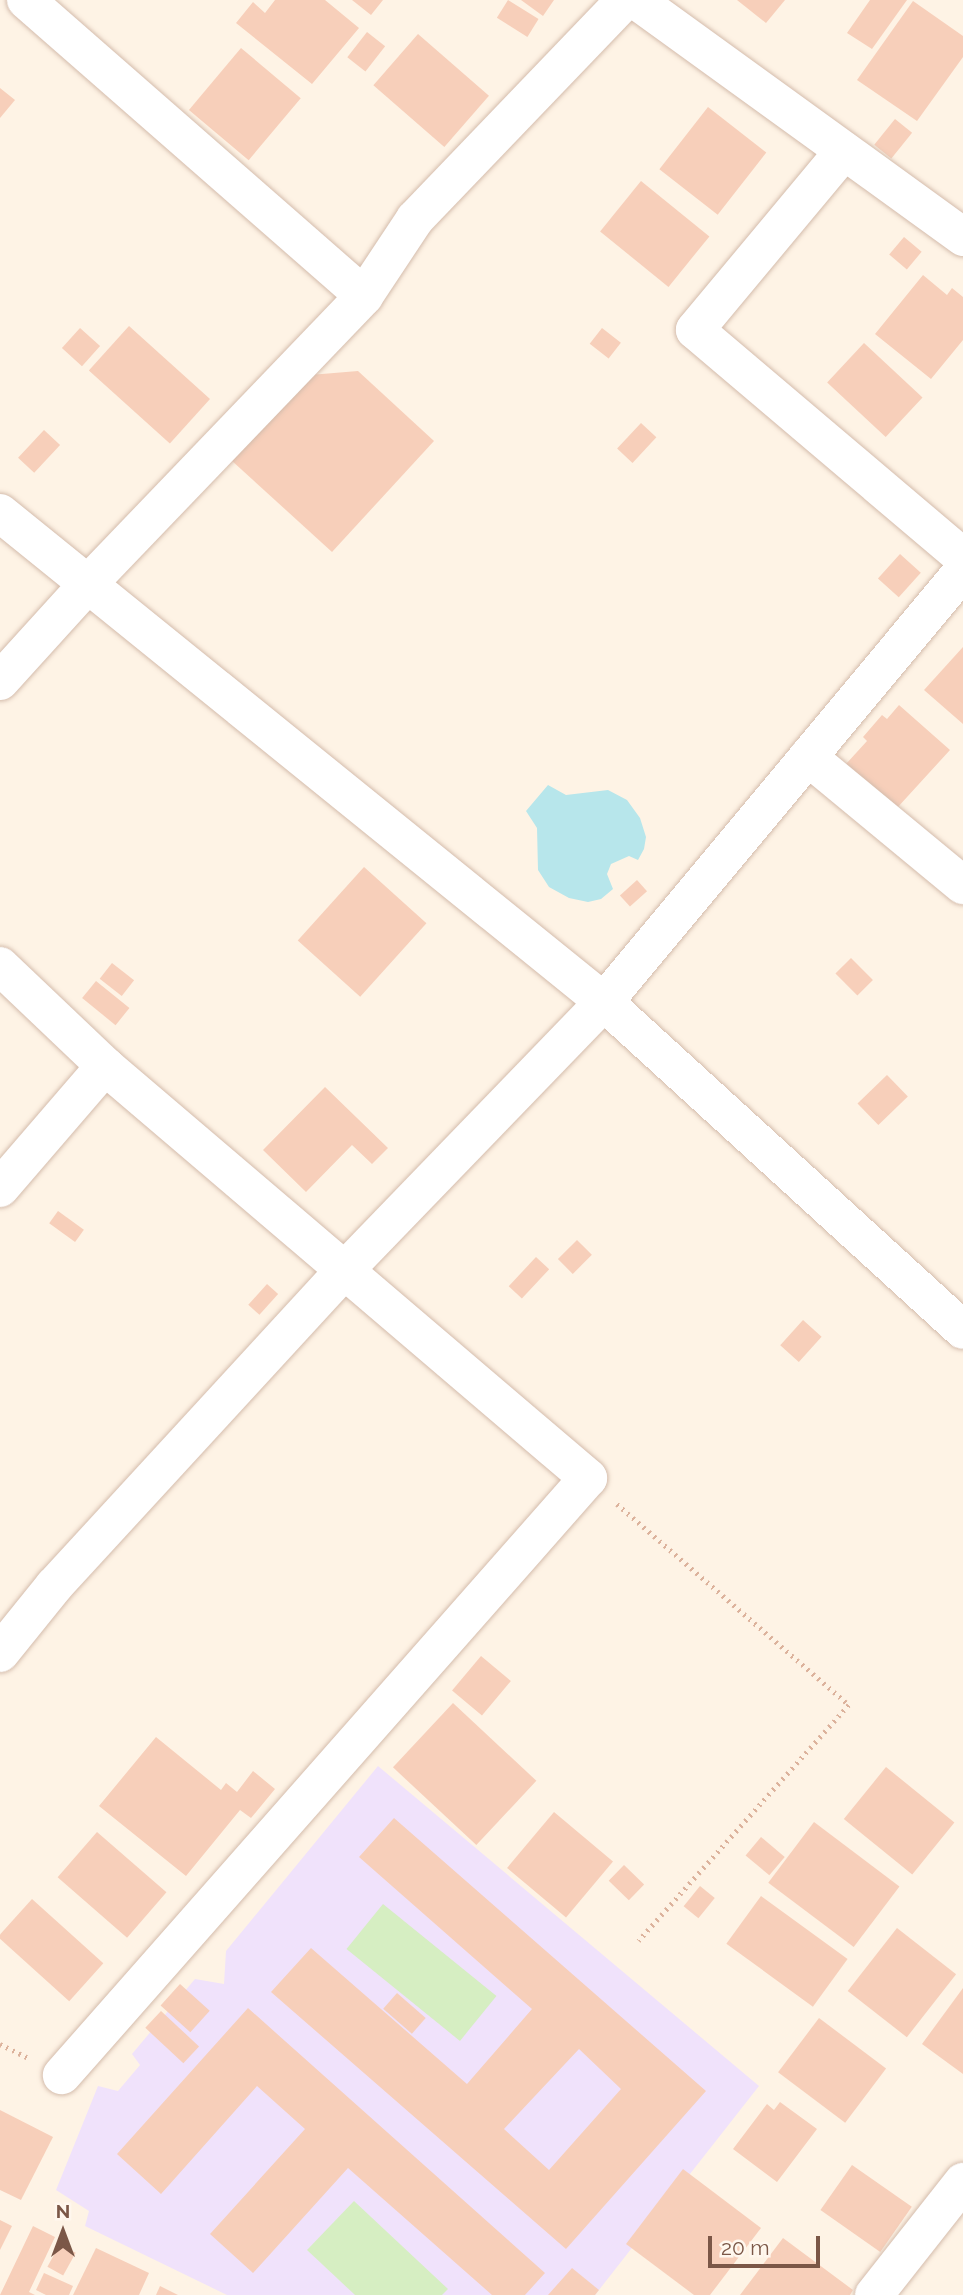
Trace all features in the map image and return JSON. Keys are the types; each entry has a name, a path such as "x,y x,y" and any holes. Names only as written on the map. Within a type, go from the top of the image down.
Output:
{"street":[{"path":"26,0 364,296"},
{"path":"0,681 88,584 364,296 415,219 643,3 963,237"},
{"path":"844,151 695,330 963,556"},
{"path":"0,513 604,1002 963,1330"},
{"path":"0,1653 54,1586 343,1272 604,1002 963,572"},
{"path":"808,757 963,885"},
{"path":"0,966 105,1066 343,1272 588,1478 62,2075"},
{"path":"0,1188 105,1066"},
{"path":"874,2295 963,2182"}],"path":[{"path":"588,1478 849,1705 639,1941"}],"shaded area":[{"path":"378,1766 759,2086 595,2295 227,2295 85,2226 89,2211 56,2190 98,2086 118,2091 140,2065 132,2054 195,1979 224,1984 226,1951"}],"green space":[{"path":"383,1904 496,1996 460,2041 346,1949"},
{"path":"354,2201 448,2289 442,2295 355,2295 307,2250"}],"water":[{"path":"548,785 566,795 608,790 627,800 640,818 646,837 644,849 638,860 629,856 611,864 607,874 613,889 601,899 588,902 569,898 549,887 538,870 537,828 526,811"}],"building":[{"path":"275,0 325,0 359,28 312,84 236,23 253,2 265,13"},
{"path":"352,0 383,0 371,15"},
{"path":"508,0 539,19 527,37 497,18"},
{"path":"521,0 554,0 543,16"},
{"path":"737,0 785,0 766,23"},
{"path":"870,0 907,0 872,49 847,33"},
{"path":"913,1 963,36 963,57 917,121 857,80"},
{"path":"367,32 385,46 365,71 347,57"},
{"path":"418,34 489,96 444,147 373,85"},
{"path":"241,48 301,98 249,160 189,110"},
{"path":"0,88 15,100 0,118"},
{"path":"708,107 766,153 718,215 659,169"},
{"path":"895,119 912,133 891,158 874,145"},
{"path":"641,181 709,236 668,287 600,232"},
{"path":"904,237 922,252 907,269 889,255"},
{"path":"923,275 947,295 952,288 963,297 963,340 931,379 875,334"},
{"path":"129,326 210,399 170,444 89,371"},
{"path":"80,328 100,346 82,366 62,348"},
{"path":"602,328 621,343 609,359 590,344"},
{"path":"864,343 923,398 886,437 827,382"},
{"path":"358,371 434,441 332,552 231,460 310,375"},
{"path":"641,423 656,437 632,463 617,449"},
{"path":"44,430 60,445 34,473 18,458"},
{"path":"900,554 921,573 899,597 878,579"},
{"path":"963,647 963,724 924,690"},
{"path":"899,705 950,750 897,808 846,764 867,741 863,737 882,715 887,719"},
{"path":"364,867 426,923 360,997 298,941"},
{"path":"637,880 647,891 630,907 620,895"},
{"path":"851,958 873,980 857,995 835,974"},
{"path":"112,963 134,980 122,996 100,979"},
{"path":"96,981 129,1008 116,1025 82,998"},
{"path":"887,1075 908,1097 878,1125 858,1103"},
{"path":"325,1087 388,1148 372,1164 352,1145 306,1192 263,1150"},
{"path":"58,1211 84,1230 75,1242 49,1223"},
{"path":"577,1240 592,1255 573,1274 558,1259"},
{"path":"536,1257 549,1269 522,1299 509,1286"},
{"path":"267,1284 278,1294 259,1315 248,1305"},
{"path":"803,1320 822,1337 799,1362 780,1345"},
{"path":"481,1656 511,1681 482,1716 452,1690"},
{"path":"453,1703 536,1781 476,1845 393,1767"},
{"path":"156,1737 221,1790 226,1783 237,1792 253,1771 275,1789 251,1818 240,1810 186,1876 99,1806"},
{"path":"886,1767 954,1822 912,1874 844,1819"},
{"path":"554,1812 613,1861 566,1917 507,1868"},
{"path":"394,1818 706,2091 566,2249 271,1992 311,1948 467,2084 532,2009 359,1857","holes":["579,2049 621,2089 549,2170 504,2129"]},
{"path":"814,1822 899,1886 854,1947 768,1883"},
{"path":"97,1832 166,1892 127,1938 58,1877"},
{"path":"761,1837 785,1857 769,1875 746,1855"},
{"path":"624,1865 644,1884 629,1900 609,1881"},
{"path":"700,1886 715,1898 698,1918 684,1906"},
{"path":"761,1896 848,1959 813,2007 726,1944"},
{"path":"32,1899 103,1963 69,2001 0,1939 0,1935"},
{"path":"897,1928 956,1974 907,2037 848,1991"},
{"path":"180,1984 210,2011 190,2032 161,2006"},
{"path":"963,1988 963,2074 922,2044"},
{"path":"397,1993 426,2018 412,2034 383,2009"},
{"path":"248,2008 545,2273 525,2295 492,2295 348,2168 253,2273 210,2234 305,2129 257,2086 161,2194 117,2154"},
{"path":"161,2011 199,2046 183,2063 145,2028"},
{"path":"819,2018 886,2069 845,2123 778,2072"},
{"path":"780,2102 817,2129 777,2182 733,2149 767,2104 774,2110"},
{"path":"0,2110 53,2137 21,2200 0,2190"},
{"path":"852,2165 912,2207 880,2252 820,2210"},
{"path":"683,2169 761,2228 710,2295 694,2295 626,2244"},
{"path":"0,2220 12,2226 0,2250"},
{"path":"33,2226 55,2237 29,2292 35,2295 0,2295"},
{"path":"783,2238 853,2290 850,2295 740,2295"},
{"path":"60,2244 76,2253 63,2275 47,2267"},
{"path":"96,2248 149,2273 139,2295 73,2295"},
{"path":"572,2268 599,2290 595,2295 548,2295"},
{"path":"44,2273 73,2286 69,2295 46,2295 36,2290"},
{"path":"160,2286 178,2295 156,2295"}]}
